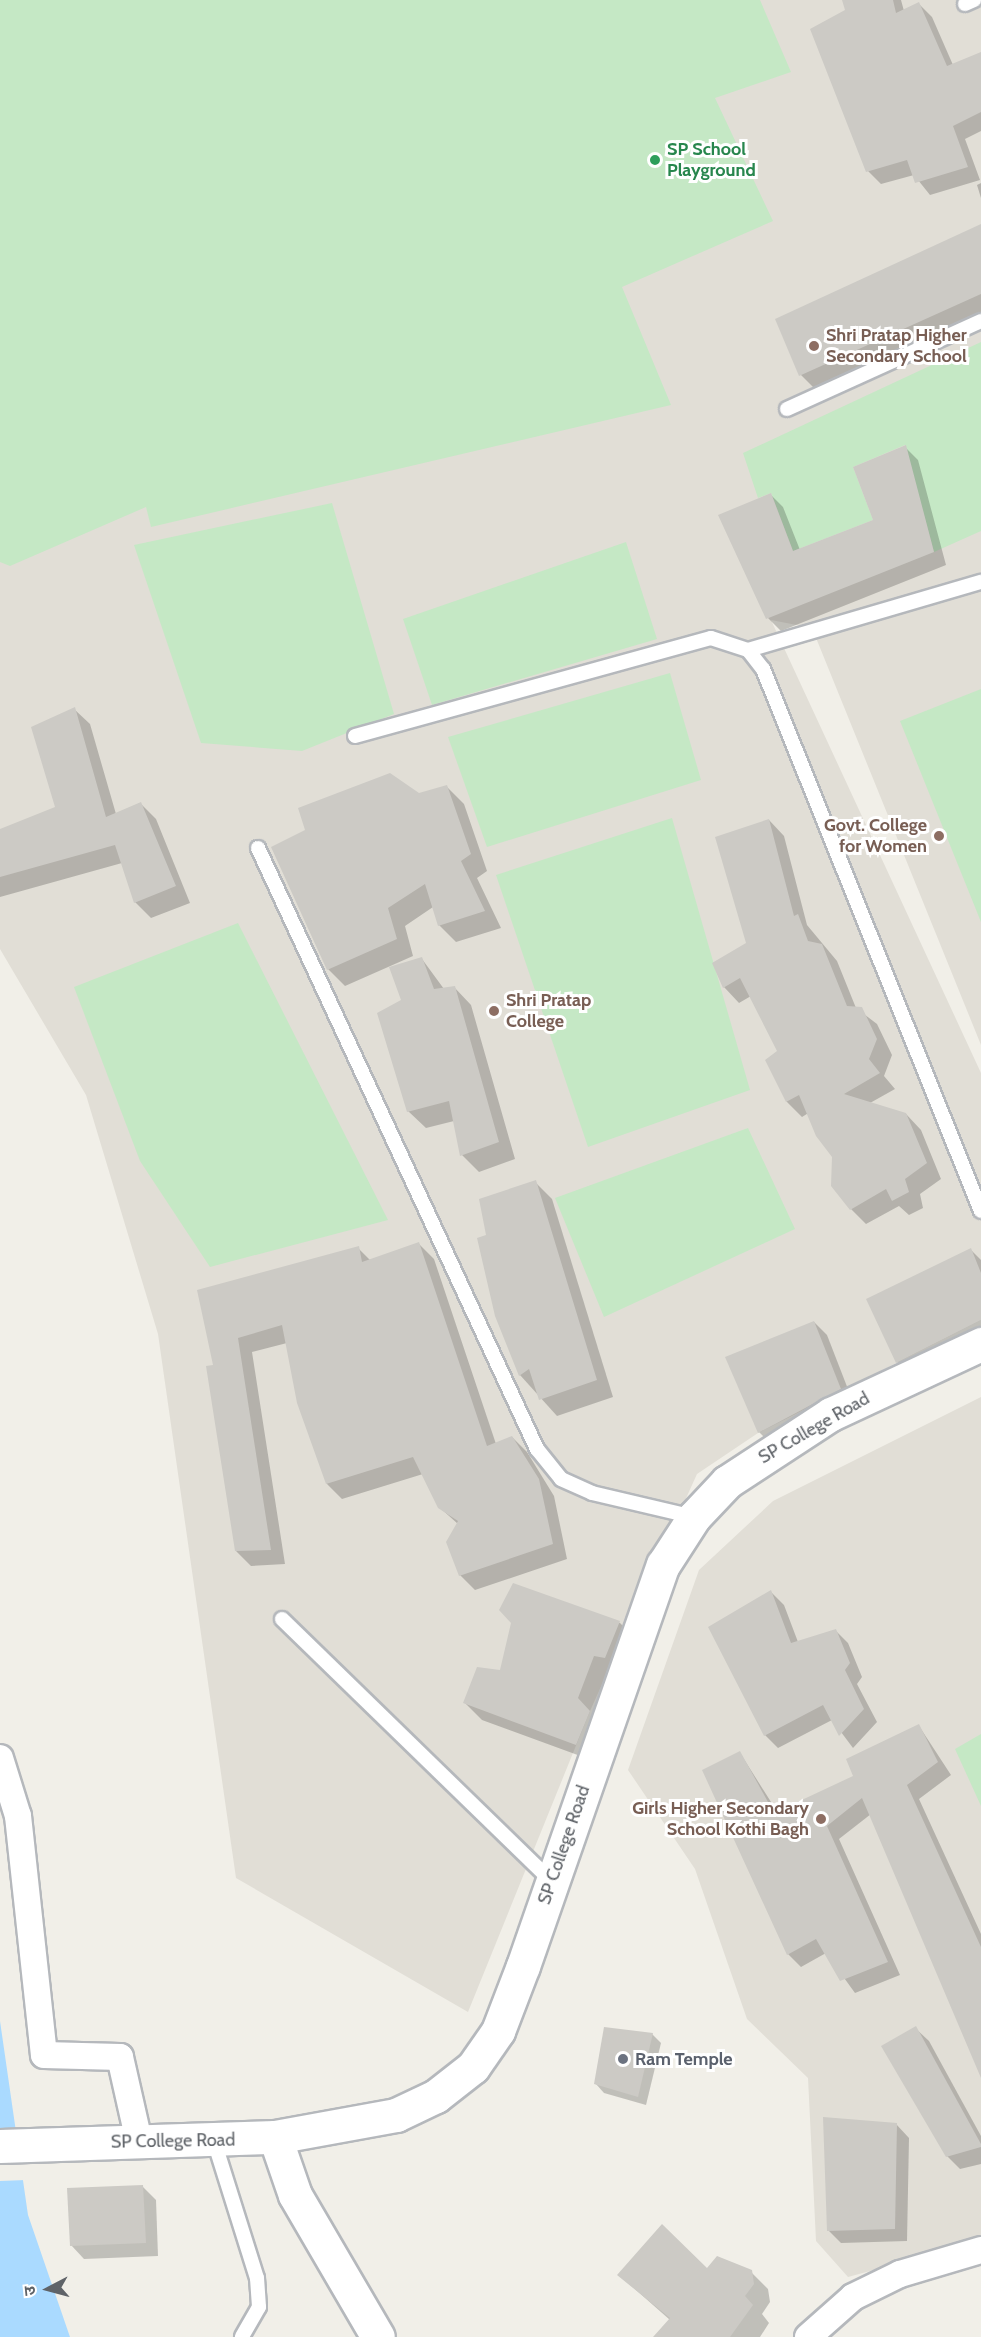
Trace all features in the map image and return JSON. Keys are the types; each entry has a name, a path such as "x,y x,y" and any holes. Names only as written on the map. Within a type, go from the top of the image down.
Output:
{"street":[{"name":"SP College Road","path":"0,2146 275,2138 396,2115 436,2096 473,2067 498,2031 663,1565 694,1517 727,1482 831,1414 981,1344"},
{"path":"0,1758 18,1816 44,2055 120,2057 139,2141"},
{"path":"275,2138 295,2195 378,2337"},
{"path":"808,2337 853,2297 900,2274 981,2250"}],"lane":[{"path":"787,409 981,321"},
{"path":"747,650 981,582"},
{"path":"355,736 711,638 747,650 763,669 981,1210"},
{"path":"258,848 537,1449 561,1479 592,1493 694,1517"},
{"path":"282,1619 551,1881"},
{"path":"214,2141 257,2278 259,2307 242,2337"}],"shaded area":[{"name":"Shri Pratap College","path":"0,0 556,135 499,0 981,0 981,1045 812,628 771,620 981,1073 981,1320 758,1433 697,1474 590,1711 468,2012 236,1878 158,1334 86,1095 0,949"},
{"name":"Girls Higher Secondary School Kothi Bagh","path":"981,1397 981,2241 848,2277 816,2241 808,2078 747,2019 695,1869 628,1770 699,1570 773,1501"}],"green space":[{"path":"0,0 760,0 791,72 715,98 773,221 622,287 671,405 151,527 146,507 10,566 0,562"},
{"path":"981,342 981,531 934,552 905,445 853,467 873,520 793,551 771,493 758,498 743,453"},
{"path":"332,503 394,714 302,751 201,743 134,545"},
{"path":"626,542 657,639 432,705 403,619"},
{"path":"670,673 701,780 487,847 448,737"},
{"path":"981,689 981,922 900,721"},
{"path":"672,818 750,1090 588,1147 496,875"},
{"path":"238,923 388,1220 210,1267 140,1161 74,987"},
{"path":"748,1128 795,1229 604,1317 555,1198"},
{"path":"981,1734 981,1806 955,1749"}],"water":[{"path":"0,2021 28,2215 70,2337 0,2337"}],"pier":[{"path":"19,2134 26,2180 0,2181 0,2135"}],"building":[{"path":"842,0 893,0 896,13 919,2 947,66 981,52 981,112 953,126 968,167 915,183 907,160 866,172 810,29 845,10"},
{"path":"981,224 981,294 799,376 775,319"},
{"path":"906,445 934,552 766,619 718,515 771,493 793,551 873,520 853,467"},
{"path":"75,707 106,817 141,802 176,886 134,903 115,845 0,877 0,829 55,807 31,727"},
{"path":"390,773 419,793 447,785 471,854 461,861 485,911 438,926 425,884 388,908 397,939 327,970 271,847 305,830 298,808"},
{"path":"769,819 794,916 798,914 808,941 822,944 847,1006 862,1007 877,1039 869,1059 880,1073 844,1094 906,1113 927,1163 905,1179 909,1192 892,1201 886,1189 850,1210 831,1186 832,1157 816,1136 799,1095 786,1102 765,1060 777,1051 740,978 723,988 712,963 746,943 715,837"},
{"path":"422,957 434,989 455,986 499,1142 460,1156 449,1101 407,1112 377,1013 401,1000 389,967"},
{"path":"536,1180 597,1380 539,1400 529,1369 519,1376 495,1316 477,1238 486,1235 479,1199"},
{"path":"419,1242 487,1446 512,1436 539,1479 553,1544 459,1576 446,1542 458,1521 438,1508 413,1457 326,1484 297,1403 282,1325 238,1338 271,1550 235,1551 206,1366 213,1365 197,1290 359,1246 362,1262"},
{"path":"971,1248 981,1273 981,1320 896,1363 866,1299"},
{"path":"814,1321 841,1389 758,1433 725,1357"},
{"path":"513,1583 620,1621 605,1658 594,1656 578,1698 590,1711 576,1745 463,1703 477,1667 500,1670 511,1623 499,1610"},
{"path":"771,1590 791,1643 836,1629 850,1663 845,1670 864,1709 839,1736 823,1705 764,1736 708,1627"},
{"path":"919,1724 938,1762 907,1785 981,1947 981,2078 862,1798 827,1826 888,1962 840,1981 816,1939 787,1955 702,1770 740,1751 774,1813 853,1776 846,1759"},
{"path":"916,2026 981,2147 946,2157 881,2046"},
{"name":"Ram Temple","path":"604,2027 653,2033 638,2097 594,2084"},
{"path":"823,2117 897,2123 895,2229 827,2231"},
{"path":"143,2185 146,2243 70,2246 67,2188"},
{"path":"662,2224 707,2268 717,2256 752,2270 754,2284 745,2296 753,2305 730,2337 653,2337 670,2318 617,2275"}],"place":[{"name":"SP School Playground","path":"655,160"},
{"name":"Shri Pratap Higher Secondary School","path":"814,346"},
{"name":"Govt. College for Women","path":"939,836"},
{"name":"Shri Pratap College","path":"494,1011"},
{"name":"Girls Higher Secondary School Kothi Bagh","path":"821,1819"},
{"name":"Ram Temple","path":"623,2059"}]}
